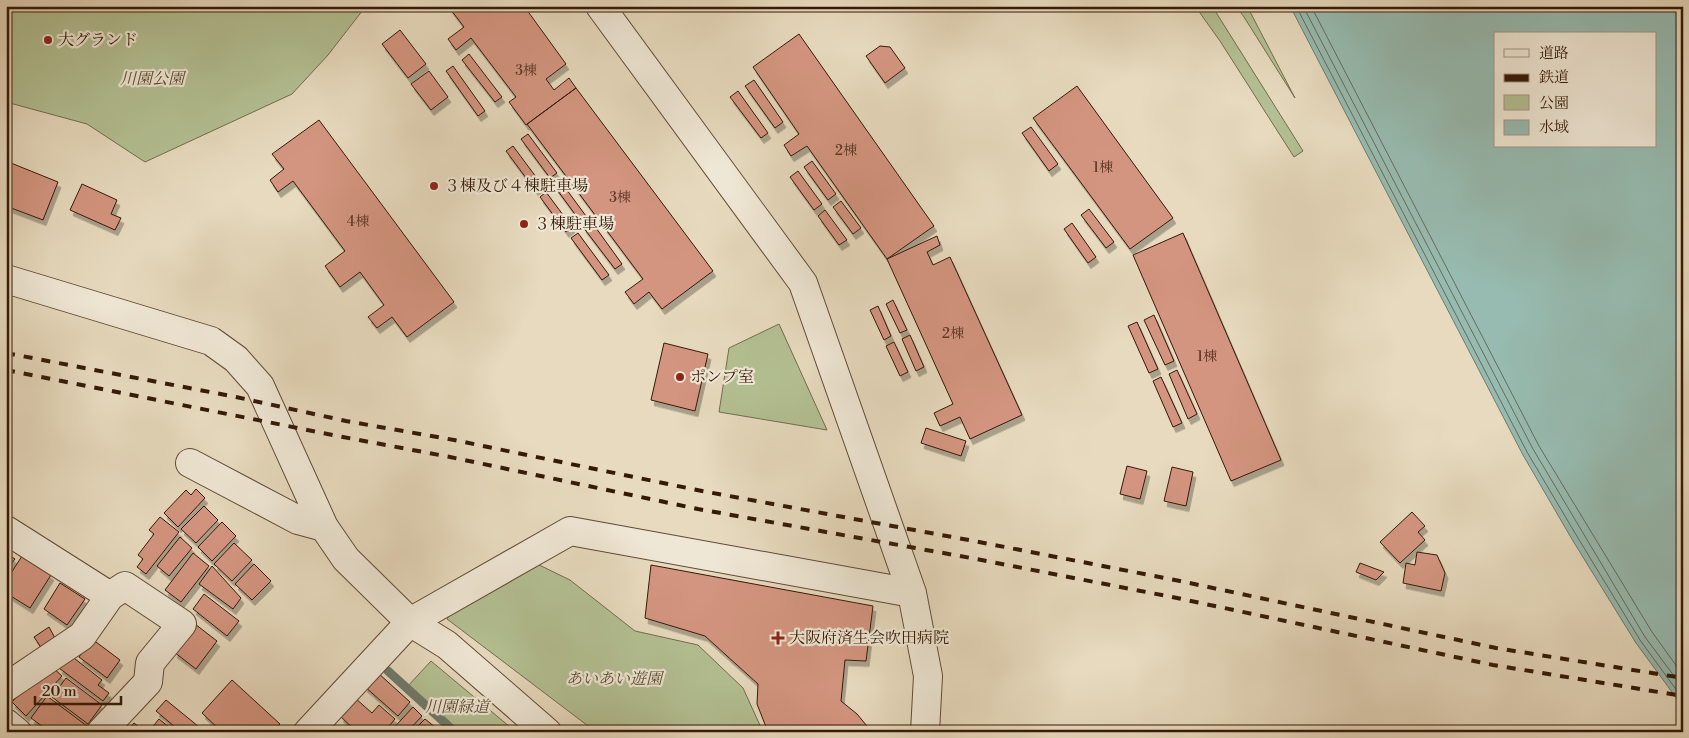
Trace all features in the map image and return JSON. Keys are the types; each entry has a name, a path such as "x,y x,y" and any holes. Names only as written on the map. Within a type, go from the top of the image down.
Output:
{"street":[{"path":"600,6 803,283 912,594 928,676 925,732"},
{"path":"6,279 211,341 236,359 260,386 324,527 346,559 410,622 447,645 547,732"},
{"path":"190,463 298,520 324,527"},
{"path":"6,530 110,596"},
{"path":"318,728 410,622 570,531 912,594"},
{"path":"6,687 82,636 110,596 125,586 182,624 150,663 148,682 101,732"},
{"path":"6,723 17,732"}],"green space":[{"name":"川園公園","path":"6,6 366,6 328,55 292,94 145,162 87,124 6,102"},
{"path":"1195,6 1212,6 1303,151 1294,157 1220,41"},
{"path":"1236,6 1247,6 1295,98 1244,17"},
{"path":"779,324 827,430 719,412 729,348"},
{"name":"あいあい遊園","path":"531,561 570,580 635,631 698,645 743,688 763,732 596,732 447,619 457,602"},
{"name":"川園緑道","path":"431,661 516,732 455,732 407,687"}],"water":[{"path":"1290,6 1683,6 1683,707 1636,643 1523,455"}],"building":[{"path":"448,6 524,6 566,64 546,79 554,90 569,78 576,88 526,125 509,102 516,97 471,38 456,50 448,39 464,27"},
{"path":"400,30 426,64 408,78 382,44"},
{"path":"799,34 934,226 887,259 807,146 791,156 784,145 799,134 753,67"},
{"path":"880,46 890,47 905,68 885,83 866,56"},
{"path":"469,54 502,97 495,102 462,60"},
{"path":"453,66 485,111 478,116 446,71"},
{"path":"429,71 448,97 431,110 411,84"},
{"path":"754,80 783,122 775,128 745,86"},
{"path":"1077,86 1173,218 1130,249 1033,118"},
{"path":"576,88 713,271 662,309 649,292 634,304 625,292 643,279 527,124"},
{"path":"738,91 768,133 761,138 730,97"},
{"path":"319,120 454,302 407,337 392,317 377,328 368,317 384,305 360,272 340,287 325,266 345,251 293,181 278,192 270,180 284,169 272,154"},
{"path":"1031,127 1058,164 1049,171 1022,133"},
{"path":"528,134 557,173 550,178 521,139"},
{"path":"513,146 542,185 535,190 506,151"},
{"path":"6,161 58,182 43,220 6,206"},
{"path":"812,161 836,194 828,200 804,167"},
{"path":"798,171 822,204 814,210 790,177"},
{"path":"561,182 586,216 580,221 555,187"},
{"path":"82,184 117,200 111,214 121,218 115,230 70,210"},
{"path":"546,192 572,227 566,232 540,197"},
{"path":"841,201 861,228 853,234 833,207"},
{"path":"1089,209 1114,242 1106,248 1081,215"},
{"path":"825,210 847,240 839,245 818,216"},
{"path":"591,221 622,264 615,269 583,227"},
{"path":"1072,223 1096,257 1088,263 1064,229"},
{"path":"578,233 609,275 602,280 571,238"},
{"path":"1183,233 1281,460 1231,481 1133,255"},
{"path":"937,236 940,245 927,252 933,265 950,257 1022,415 970,439 960,417 940,426 934,413 953,404 887,259"},
{"path":"893,300 907,330 900,333 886,304"},
{"path":"878,306 891,336 884,340 870,310"},
{"path":"1154,315 1174,361 1165,365 1144,320"},
{"path":"1137,322 1158,369 1149,373 1128,326"},
{"path":"910,335 924,367 916,371 902,339"},
{"path":"894,342 908,372 900,376 886,346"},
{"name":"ポンプ室","path":"664,343 708,354 695,411 651,400"},
{"path":"1177,370 1197,414 1188,419 1169,374"},
{"path":"1161,377 1182,423 1173,427 1153,381"},
{"path":"926,428 966,441 961,456 921,443"},
{"path":"1127,466 1147,471 1140,499 1120,494"},
{"path":"1172,467 1193,472 1186,506 1164,501"},
{"path":"196,489 205,498 178,527 164,513 186,490 191,495"},
{"path":"204,506 218,520 196,543 181,529"},
{"path":"1412,512 1425,526 1418,532 1425,540 1400,563 1380,542"},
{"path":"160,517 179,532 146,574 137,567 143,559 138,555 154,534 149,530"},
{"path":"222,522 236,536 212,561 198,547"},
{"path":"180,537 192,548 169,576 157,566"},
{"path":"234,543 252,560 232,581 214,564"},
{"path":"1417,552 1437,555 1445,573 1441,591 1403,583 1406,563 1415,565"},
{"path":"6,553 15,559 6,571"},
{"path":"193,553 209,566 181,602 165,590"},
{"path":"22,556 51,575 30,608 6,593 6,581"},
{"path":"1360,563 1384,572 1376,580 1356,572"},
{"path":"254,564 271,581 252,600 235,584"},
{"name":"大阪府済生会吹田病院","path":"651,565 873,606 866,661 845,660 841,701 857,714 872,732 768,732 757,704 758,684 705,636 645,618"},
{"path":"212,566 241,598 233,609 199,584"},
{"path":"60,583 85,599 67,625 44,609"},
{"path":"204,594 239,621 227,636 193,609"},
{"path":"195,624 217,641 196,669 174,652"},
{"path":"49,627 56,640 42,649 34,637"},
{"path":"92,639 120,660 107,678 79,657"},
{"path":"70,655 102,680 98,685 109,693 103,701 59,668"},
{"path":"53,668 62,676 26,716 12,702 26,687"},
{"path":"377,672 410,702 398,716 364,686"},
{"path":"66,678 102,705 88,724 52,697"},
{"path":"232,680 280,724 273,732 222,732 202,713"},
{"path":"47,696 87,726 83,732 50,732 31,718"},
{"path":"355,698 372,713 379,705 395,719 384,732 357,732 340,716"},
{"path":"166,700 204,732 181,732 156,711"},
{"path":"413,707 422,716 407,732 390,732"},
{"path":"159,719 175,732 149,731"},
{"path":"425,719 435,727 430,732 412,732"},
{"path":"134,723 145,732 126,732"}],"waterway":[{"path":"388,671 455,732"}],"railway":[{"path":"6,353 236,397 346,421 454,440 702,491 1180,581 1496,648 1683,678"},
{"path":"6,370 450,457 698,509 971,558 1177,598 1493,665 1683,696"}],"place":[{"name":"大グランド","path":"48,40"},
{"name":"３棟及び４棟駐車場","path":"434,186"},
{"name":"３棟駐車場","path":"524,224"},
{"name":"ポンプ室","path":"680,377"},
{"name":"大阪府済生会吹田病院","path":"778,638"}]}
